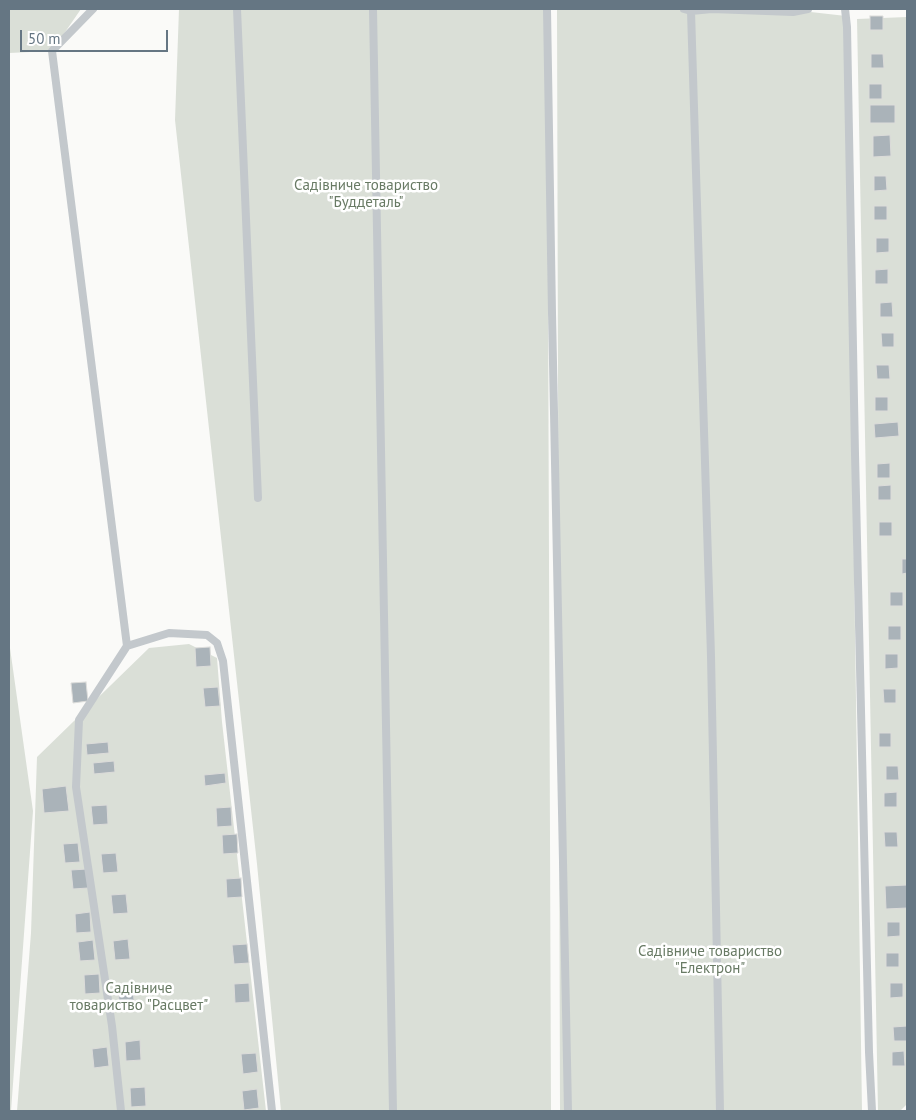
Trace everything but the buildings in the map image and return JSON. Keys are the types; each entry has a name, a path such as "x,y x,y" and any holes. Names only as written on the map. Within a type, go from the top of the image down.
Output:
{"lane":[{"path":"93,9 52,51 127,646"},
{"path":"237,9 258,498"},
{"path":"373,9 393,1111"},
{"path":"547,9 568,1111"},
{"path":"720,1111 711,656 687,10 793,12 808,9"},
{"path":"845,9 848,27 855,454 868,1032 872,1111"},
{"path":"121,1111 112,1026 76,787 79,720 127,646 169,633 207,635 217,642 223,661 272,1111"}],"green space":[{"path":"9,9 81,9 52,51 9,53"},
{"name":"Садівниче товариство \"Буддеталь\"","path":"179,9 547,9 551,1111 281,1111 257,864 175,120"},
{"name":"Садівниче товариство \"Електрон\"","path":"557,9 784,9 846,16 862,1111 560,1111"},
{"path":"907,17 907,1104 900,1111 878,1111 857,19"},
{"path":"9,641 33,811 11,1111 9,1111"},
{"name":"Садівниче товариство \"Расцвет\"","path":"189,644 217,658 222,722 266,1111 17,1111 31,933 37,757 149,648"}]}
